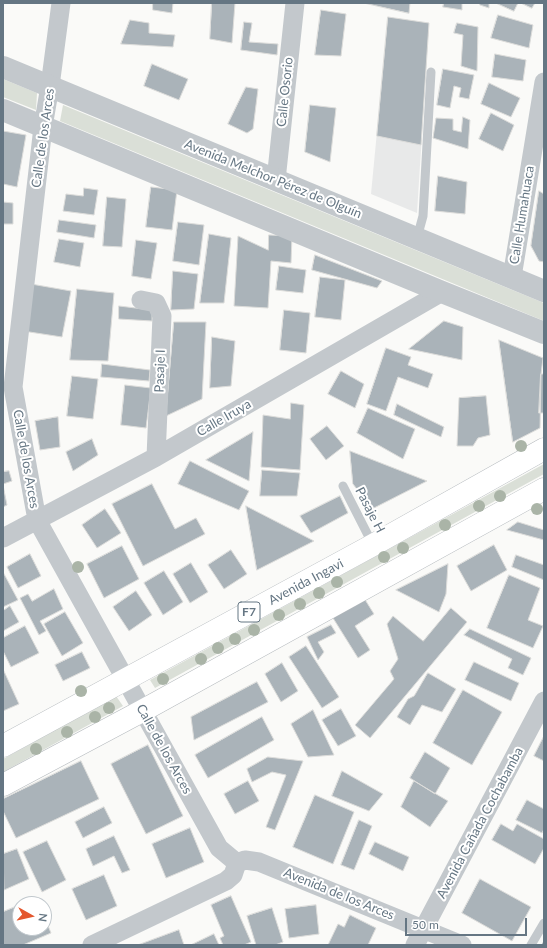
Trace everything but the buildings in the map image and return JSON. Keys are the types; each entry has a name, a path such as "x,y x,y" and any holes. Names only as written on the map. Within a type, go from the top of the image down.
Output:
{"highway":[{"name":"Avenida Ingavi","path":"3,746 373,545 544,449"},
{"path":"3,785 142,711 544,489"}],"street":[{"name":"Calle de los Arces","path":"61,3 43,127 13,388 37,520 218,848 237,863"},
{"name":"Calle Osorio","path":"276,180 295,3"},
{"name":"Avenida Melchor Pérez de Olguín","path":"3,67 544,291"},
{"name":"Calle Humahuaca","path":"512,277 544,82"},
{"path":"3,110 544,333"},
{"name":"Calle Iruya","path":"3,538 156,457 442,292"},
{"name":"Pasaje I","path":"141,300 156,303 162,316 156,457"},
{"name":"Avenida Cañada Cochabamba","path":"420,937 544,700"},
{"name":"Avenida de los Arces","path":"237,863 245,860 259,862 420,937 462,945"},
{"path":"92,945 226,881 233,875 237,863"}],"lane":[{"path":"417,238 423,216 431,72"},
{"name":"Pasaje H","path":"343,486 373,545"},
{"path":"531,945 544,923"}],"shaded area":[{"path":"388,17 429,23 417,213 371,194"},
{"path":"3,79 37,93 36,110 3,97"},
{"path":"63,105 544,303 544,321 60,121"},
{"path":"544,464 544,474 155,688 150,680"},
{"path":"116,696 123,706 3,772 3,759"}],"tram line":[{"path":"542,945 544,941"}]}
